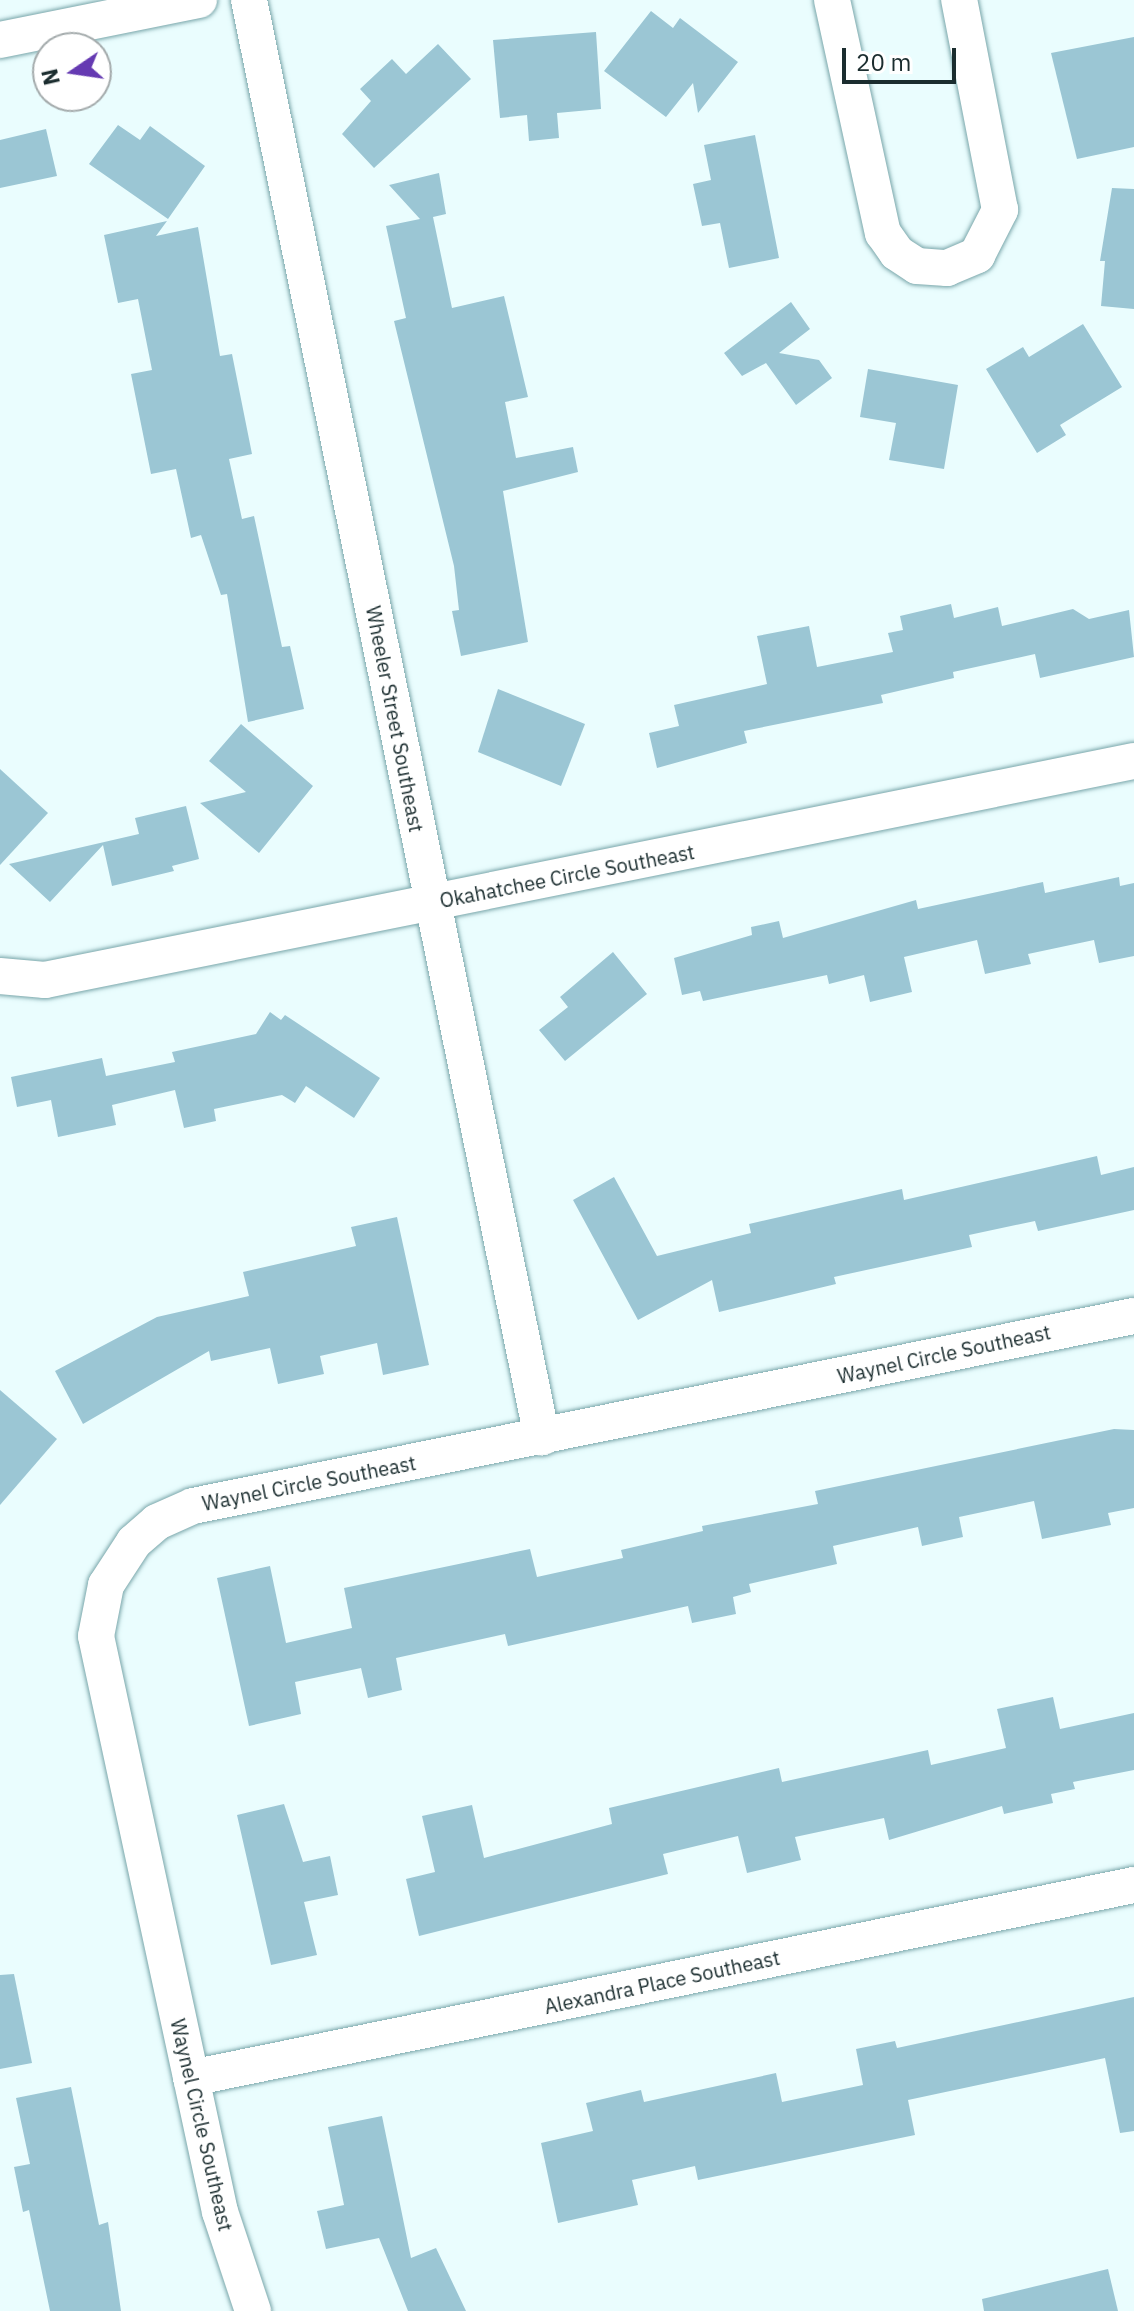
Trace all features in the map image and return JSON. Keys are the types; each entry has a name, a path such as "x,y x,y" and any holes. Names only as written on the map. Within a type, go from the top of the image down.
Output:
{"street":[{"path":"0,40 199,0"},
{"name":"Wheeler Street Southeast","path":"249,0 542,1437"},
{"path":"832,0 883,233 897,253 917,266 947,268 977,255 1000,210 959,0"},
{"name":"Okahatchee Circle Southeast","path":"0,976 45,980 1134,761"},
{"name":"Waynel Circle Southeast","path":"253,2311 220,2212 96,1636 106,1585 146,1532 193,1506 1134,1316"},
{"name":"Alexandra Place Southeast","path":"191,2078 1134,1885"}],"building":[{"path":"651,11 673,28 680,18 738,62 698,113 693,83 666,117 604,71"},
{"path":"596,32 601,109 557,113 559,138 529,141 527,115 500,118 493,40"},
{"path":"1134,37 1134,147 1077,159 1051,53"},
{"path":"438,44 471,79 374,168 342,134 371,101 360,89 392,59 406,74"},
{"path":"118,125 140,140 150,126 205,166 168,219 89,164"},
{"path":"46,129 57,176 0,188 0,140"},
{"path":"755,135 779,258 729,268 720,223 702,226 693,184 711,180 704,145"},
{"path":"439,173 446,214 433,217 452,308 504,296 528,397 505,402 516,458 573,447 578,472 503,491 528,642 461,656 452,611 459,610 454,566 394,321 406,318 386,226 420,219 389,185"},
{"path":"1112,188 1134,189 1134,309 1101,306 1105,261 1100,261"},
{"path":"167,221 156,236 198,227 220,356 232,354 252,454 229,459 242,519 254,516 282,647 290,646 304,709 248,722 227,594 221,595 201,535 191,538 176,469 151,474 131,374 152,370 138,299 118,303 104,235"},
{"path":"791,302 810,329 779,353 819,360 832,378 796,405 766,363 742,376 724,353"},
{"path":"1083,324 1122,387 1060,425 1066,435 1037,453 986,369 1023,347 1029,357"},
{"path":"868,369 958,385 944,469 889,460 896,423 860,417"},
{"path":"951,604 954,618 998,607 1002,626 1073,609 1089,619 1129,610 1134,657 1040,678 1035,654 953,672 954,678 881,695 883,703 744,731 747,743 657,768 649,733 679,726 674,705 767,684 757,636 809,626 817,667 893,652 888,633 903,630 900,616"},
{"path":"498,689 585,724 561,786 478,752"},
{"path":"241,724 313,786 259,853 200,803 246,792 209,761"},
{"path":"0,769 48,813 0,865"},
{"path":"186,806 199,859 172,866 174,871 112,886 103,845 50,902 9,864 139,834 135,818"},
{"path":"1119,877 1120,886 1134,883 1134,956 1099,963 1094,940 1028,954 1031,964 985,974 977,940 904,957 912,992 870,1002 864,975 829,984 827,975 703,1001 700,991 682,995 674,958 752,935 751,927 779,921 783,938 916,900 918,909 1043,882 1045,893"},
{"path":"613,952 647,994 565,1061 539,1030 568,1007 560,997"},
{"path":"270,1012 281,1020 285,1015 380,1078 354,1118 306,1086 295,1103 282,1095 214,1109 216,1121 184,1128 175,1090 112,1105 116,1125 58,1137 51,1100 17,1107 11,1077 102,1058 106,1076 175,1062 172,1052 256,1034"},
{"path":"1097,1156 1101,1175 1134,1167 1134,1210 1038,1231 1035,1221 969,1235 972,1247 834,1277 836,1284 719,1312 712,1280 638,1320 573,1200 614,1177 657,1256 751,1233 749,1224 902,1189 904,1200"},
{"path":"397,1217 429,1365 383,1375 377,1343 320,1356 324,1374 278,1384 270,1348 211,1361 209,1351 83,1424 55,1371 157,1317 249,1296 243,1272 356,1246 351,1227"},
{"path":"0,1390 57,1439 0,1505"},
{"path":"1114,1429 1134,1430 1134,1508 1108,1513 1111,1525 1042,1539 1034,1501 959,1517 963,1537 922,1546 918,1527 833,1546 837,1564 749,1584 751,1592 733,1597 736,1614 692,1623 688,1606 508,1646 505,1634 396,1658 402,1690 368,1698 361,1668 295,1682 301,1714 249,1726 217,1578 270,1566 286,1643 352,1628 344,1588 530,1549 537,1577 623,1558 621,1550 703,1531 702,1526 818,1504 815,1491"},
{"path":"1053,1697 1060,1729 1134,1713 1134,1770 1073,1782 1075,1789 1051,1794 1053,1803 1004,1814 1002,1806 889,1840 884,1818 795,1837 801,1860 747,1873 738,1836 663,1854 668,1874 419,1936 406,1879 435,1872 422,1816 472,1805 484,1858 612,1824 609,1808 779,1768 782,1782 928,1750 931,1765 1006,1748 997,1709"},
{"path":"284,1804 303,1862 330,1856 338,1895 304,1902 317,1955 271,1965 237,1815"},
{"path":"14,1974 32,2063 0,2069 0,1975"},
{"path":"1134,1997 1134,2131 1120,2133 1105,2058 908,2100 915,2135 698,2180 695,2166 632,2180 638,2205 558,2223 541,2143 593,2131 586,2103 641,2090 644,2102 776,2073 782,2102 863,2085 856,2049 895,2041 897,2048"},
{"path":"71,2087 99,2225 108,2222 121,2311 50,2311 29,2210 23,2212 14,2167 30,2164 16,2098"},
{"path":"382,2116 411,2258 436,2248 466,2311 408,2311 379,2238 326,2249 317,2211 344,2205 328,2127"},
{"path":"1108,2269 1118,2311 984,2311 982,2299"}]}
